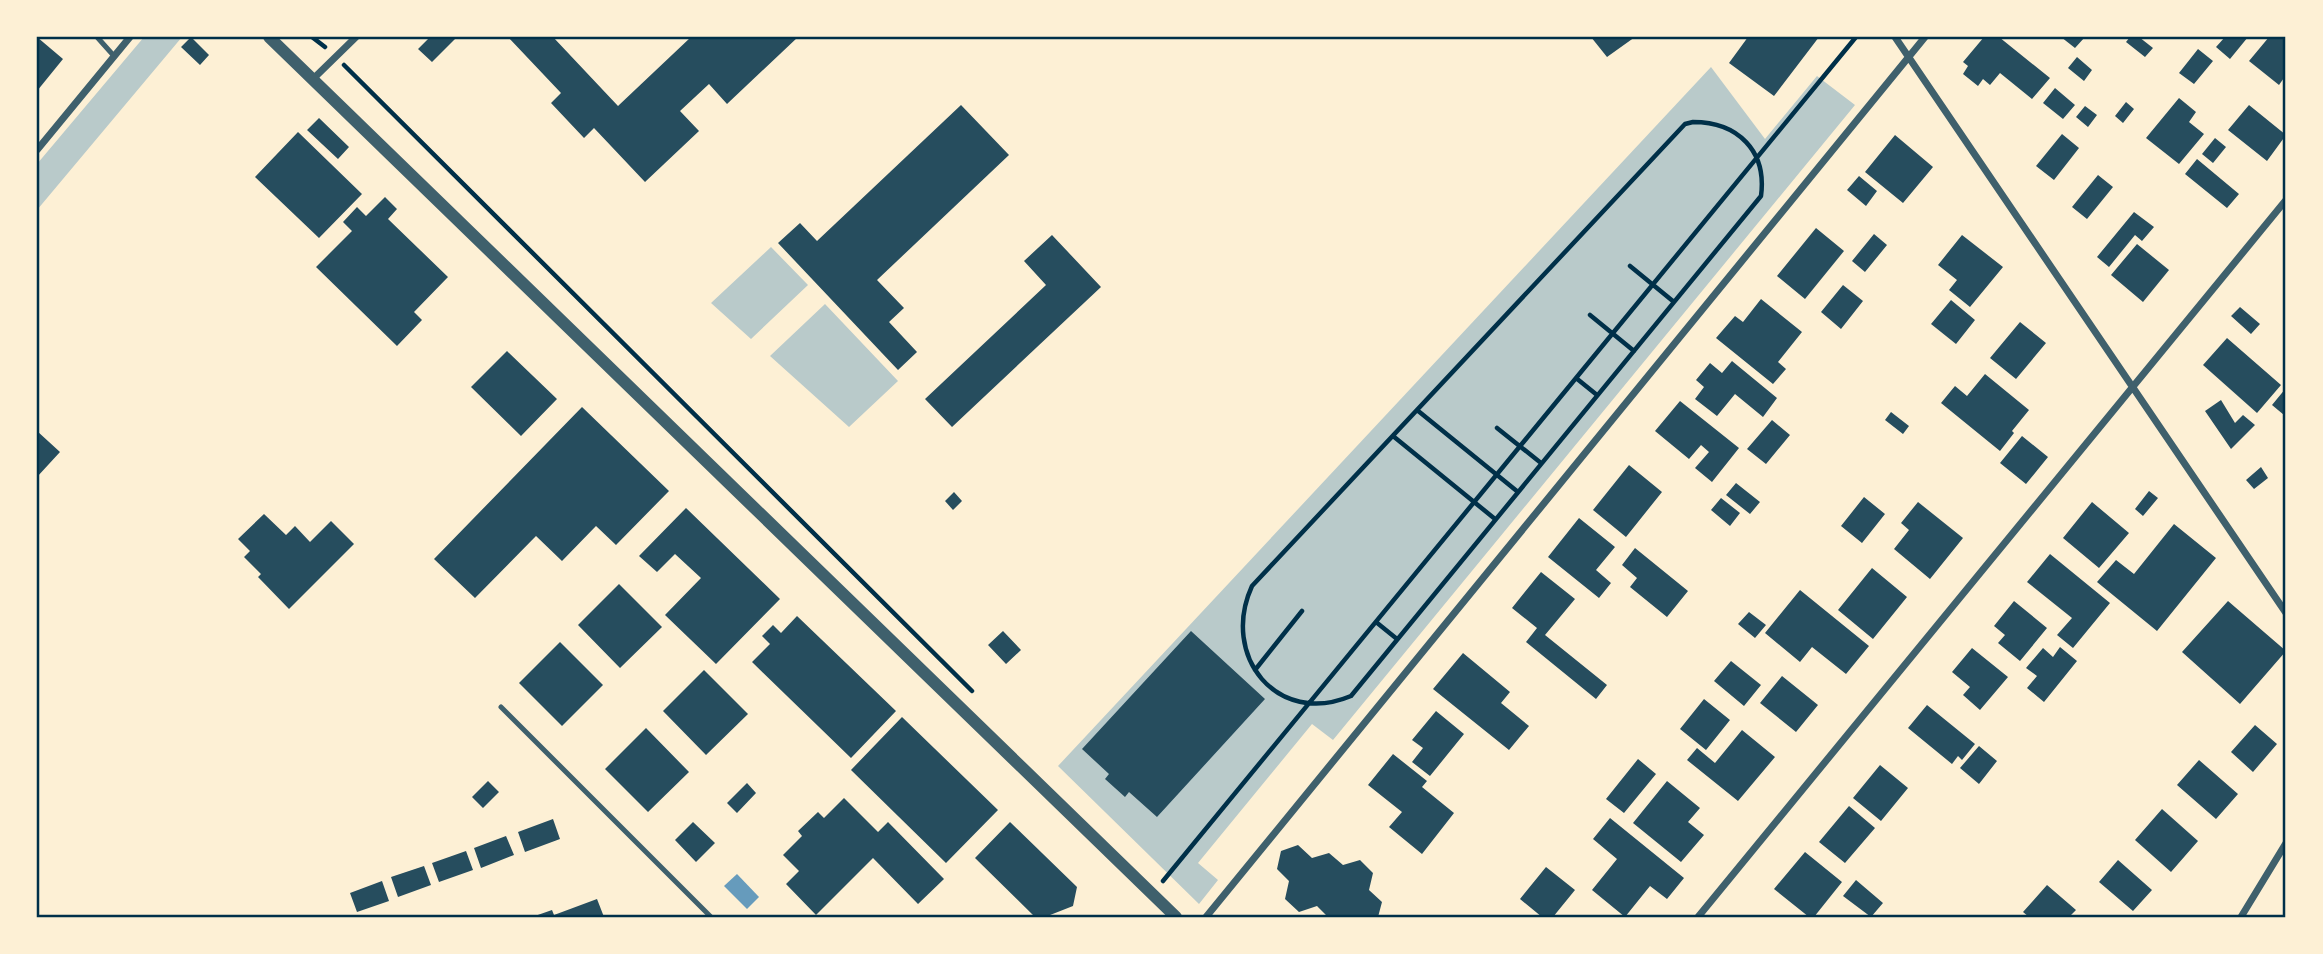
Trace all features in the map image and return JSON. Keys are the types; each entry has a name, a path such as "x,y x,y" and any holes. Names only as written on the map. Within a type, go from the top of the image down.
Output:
{"street":[{"path":"37,150 130,37"},
{"path":"270,37 1176,917"},
{"path":"314,78 356,37"},
{"path":"1895,37 2286,613"},
{"path":"1206,917 1925,37"},
{"path":"1698,917 2286,200"},
{"path":"2241,917 2286,842"}],"lane":[{"path":"97,37 114,55"},
{"path":"501,707 710,917"}],"path":[{"path":"312,37 977,696"},
{"path":"1163,881 1856,37"},
{"path":"1711,123 1728,129 1743,139 1756,158 1762,178 1760,196 1674,302 1351,696 1331,702 1309,703 1281,694 1265,682 1255,670 1244,646 1241,626 1244,606 1252,586 1685,124 1711,123"},
{"path":"1630,266 1674,302"},
{"path":"1590,315 1634,351"},
{"path":"1576,378 1597,395"},
{"path":"1418,410 1518,492"},
{"path":"1497,428 1541,464"},
{"path":"1393,436 1495,519"},
{"path":"1255,670 1302,611"},
{"path":"1376,622 1397,639"},
{"path":"1153,872 1172,890"}],"shaded area":[{"path":"144,37 182,37 37,210 37,164"},
{"path":"1711,67 1765,139 1817,76 1855,105 1333,740 1312,724 1198,863 1218,880 1199,904 1058,766"},
{"path":"771,247 808,285 751,339 711,303"},
{"path":"825,304 898,381 849,427 770,356"}],"water":[{"path":"737,874 759,897 747,909 724,886"}],"building":[{"path":"37,37 63,59 37,91"},
{"path":"191,37 209,55 200,65 181,47"},
{"path":"430,37 455,39 432,62 418,49"},
{"path":"508,37 553,37 618,106 691,37 798,37 727,104 709,84 680,111 699,131 645,182 594,128 584,138 551,103 561,93"},
{"path":"1591,37 1635,37 1607,57"},
{"path":"1748,37 1819,37 1774,96 1729,63"},
{"path":"1984,37 1999,37 2050,78 2032,99 2000,73 1990,85 1983,79 1978,86 1963,74 1968,66 1963,62"},
{"path":"2061,37 2085,37 2075,48"},
{"path":"2130,37 2139,37 2153,48 2145,57 2126,42"},
{"path":"2225,37 2248,37 2230,59 2216,47"},
{"path":"2269,37 2286,37 2286,75 2279,85 2249,61"},
{"path":"2198,49 2213,61 2194,84 2179,73"},
{"path":"2077,57 2092,70 2084,81 2068,68"},
{"path":"2055,88 2075,105 2063,119 2043,103"},
{"path":"2179,98 2196,112 2189,122 2204,134 2179,164 2146,138"},
{"path":"2126,102 2134,109 2123,123 2115,116"},
{"path":"961,105 1009,155 877,280 904,308 889,322 917,352 898,370 778,243 800,223 817,241"},
{"path":"2249,105 2286,135 2267,161 2228,130"},
{"path":"2085,106 2097,115 2088,127 2076,117"},
{"path":"319,118 349,147 338,159 307,130"},
{"path":"298,132 362,194 319,238 255,177"},
{"path":"2062,134 2079,148 2054,180 2036,166"},
{"path":"1895,135 1933,167 1903,203 1865,172"},
{"path":"2215,138 2226,147 2213,163 2202,154"},
{"path":"2197,159 2239,194 2227,208 2185,174"},
{"path":"2098,175 2113,187 2087,219 2072,207"},
{"path":"1859,176 1877,191 1866,206 1847,190"},
{"path":"385,197 397,209 388,219 448,277 414,312 422,320 397,346 316,267 352,231 343,222 357,207 366,216"},
{"path":"2134,212 2154,227 2142,241 2135,235 2109,267 2097,257"},
{"path":"1816,228 1844,251 1805,299 1777,276"},
{"path":"1874,234 1887,245 1865,272 1852,261"},
{"path":"1052,235 1101,287 952,427 925,399 1046,285 1024,261"},
{"path":"1962,235 2003,267 1970,307 1949,290 1957,280 1938,265"},
{"path":"2137,244 2169,270 2143,302 2111,275"},
{"path":"1843,285 1863,301 1841,329 1821,312"},
{"path":"1761,299 1802,332 1778,362 1786,369 1773,384 1716,338 1735,316 1743,322"},
{"path":"1951,300 1975,320 1956,344 1931,324"},
{"path":"2240,307 2260,324 2251,334 2231,316"},
{"path":"2020,322 2046,343 2016,379 1990,358"},
{"path":"2227,338 2281,385 2257,413 2203,365"},
{"path":"507,351 557,399 521,436 471,387"},
{"path":"1732,361 1777,398 1763,417 1735,394 1717,416 1695,399 1704,387 1696,380 1710,363 1722,373"},
{"path":"1985,374 2029,410 2000,451 1941,403 1955,386 1967,396"},
{"path":"2286,388 2286,412 2284,415 2272,405"},
{"path":"2221,400 2235,423 2243,415 2255,425 2231,449 2205,411"},
{"path":"1680,401 1739,448 1712,482 1695,468 1709,452 1701,445 1689,459 1655,431"},
{"path":"582,407 669,491 616,545 596,526 562,561 536,536 475,598 434,559"},
{"path":"1891,412 1909,426 1903,434 1885,420"},
{"path":"1772,420 1790,435 1766,464 1747,449"},
{"path":"37,431 60,452 37,477"},
{"path":"2022,436 2048,457 2026,484 2000,463"},
{"path":"1629,465 1662,492 1626,537 1593,510"},
{"path":"2261,467 2268,478 2254,489 2246,480"},
{"path":"1736,483 1760,502 1750,514 1726,495"},
{"path":"2149,491 2158,498 2143,516 2135,509"},
{"path":"954,492 962,501 953,510 945,501"},
{"path":"1864,497 1885,514 1862,543 1841,526"},
{"path":"1721,498 1740,513 1730,526 1711,510"},
{"path":"1918,502 1963,538 1930,579 1894,549 1909,530 1901,523"},
{"path":"2092,502 2129,533 2099,568 2063,538"},
{"path":"686,508 780,599 716,664 665,615 701,578 675,554 657,572 639,556"},
{"path":"264,514 286,535 295,526 310,542 331,521 354,544 289,609 258,577 261,574 244,557 250,551 238,539"},
{"path":"1579,518 1615,547 1596,570 1611,583 1599,598 1548,557"},
{"path":"2174,524 2216,558 2157,631 2097,582 2116,560 2134,574"},
{"path":"1635,548 1688,591 1667,617 1630,587 1637,578 1622,565"},
{"path":"2050,554 2110,603 2073,648 2057,635 2072,618 2027,582"},
{"path":"1872,568 1907,597 1873,639 1838,610"},
{"path":"1541,572 1575,599 1545,635 1607,685 1596,699 1526,642 1537,628 1512,608"},
{"path":"619,584 662,627 620,668 578,625"},
{"path":"1800,590 1869,646 1846,674 1812,647 1800,662 1765,633"},
{"path":"2014,601 2047,628 2020,661 1998,643 2005,635 1994,626"},
{"path":"2228,601 2286,651 2240,704 2182,652"},
{"path":"1749,612 1766,625 1755,638 1738,624"},
{"path":"797,616 896,711 851,758 752,662 770,644 762,636 773,625 781,633"},
{"path":"1003,631 1021,650 1006,664 988,645"},
{"path":"1191,631 1265,699 1157,817 1129,792 1125,797 1105,779 1109,774 1082,749"},
{"path":"560,642 603,685 562,726 519,683"},
{"path":"2060,647 2077,661 2044,702 2027,688 2037,676 2026,668 2043,648 2053,657"},
{"path":"1972,648 2008,677 1980,710 1963,695 1970,687 1952,672"},
{"path":"1463,653 1510,692 1501,703 1529,726 1509,750 1433,689"},
{"path":"1731,661 1761,685 1744,706 1714,681"},
{"path":"704,670 748,714 706,755 663,711"},
{"path":"1782,676 1818,705 1796,732 1760,703"},
{"path":"1704,699 1730,720 1706,750 1680,729"},
{"path":"1927,705 1975,744 1962,760 1958,756 1952,764 1908,728"},
{"path":"1436,711 1464,734 1430,776 1412,762 1423,748 1412,740"},
{"path":"902,717 998,810 946,863 851,770"},
{"path":"2255,725 2277,744 2253,772 2231,752"},
{"path":"646,728 689,772 648,812 605,769"},
{"path":"1742,730 1775,757 1738,801 1687,760 1697,748 1715,763"},
{"path":"1979,746 1997,761 1979,784 1960,768"},
{"path":"1393,754 1427,781 1422,787 1454,813 1422,854 1389,827 1402,812 1368,785"},
{"path":"1638,759 1656,774 1624,813 1606,799"},
{"path":"2199,760 2238,794 2216,819 2177,785"},
{"path":"1880,765 1908,788 1881,821 1853,798"},
{"path":"488,781 499,792 483,808 472,797"},
{"path":"1667,781 1700,808 1688,822 1704,835 1681,862 1633,823"},
{"path":"747,783 756,793 737,813 727,803"},
{"path":"844,798 878,832 888,822 944,879 918,904 873,858 816,915 786,884 799,871 783,855 802,836 798,831 818,812 824,818"},
{"path":"1849,806 1875,828 1845,863 1819,842"},
{"path":"2162,809 2198,841 2171,872 2135,840"},
{"path":"1610,818 1684,878 1667,899 1650,886 1625,917 1592,890 1617,859 1593,839"},
{"path":"553,819 560,839 525,852 518,832"},
{"path":"693,822 715,843 696,862 675,840"},
{"path":"1010,822 1077,887 1073,906 1045,917 1035,917 975,858"},
{"path":"506,836 514,855 481,868 474,848"},
{"path":"1298,845 1312,858 1329,853 1343,865 1360,860 1373,873 1369,890 1382,902 1378,917 1328,917 1317,906 1299,912 1285,899 1289,881 1277,869 1281,851"},
{"path":"466,851 473,870 439,882 432,863"},
{"path":"1805,852 1842,882 1814,917 1809,917 1774,889"},
{"path":"2118,860 2152,890 2133,911 2099,882"},
{"path":"424,866 431,885 398,897 391,877"},
{"path":"1546,867 1575,890 1553,917 1542,917 1520,899"},
{"path":"1856,880 1883,903 1871,917 1843,896"},
{"path":"382,881 389,901 357,912 350,893"},
{"path":"2047,885 2076,910 2069,917 2029,917 2023,912"},
{"path":"597,899 604,917 532,917 552,910 554,915"}]}
